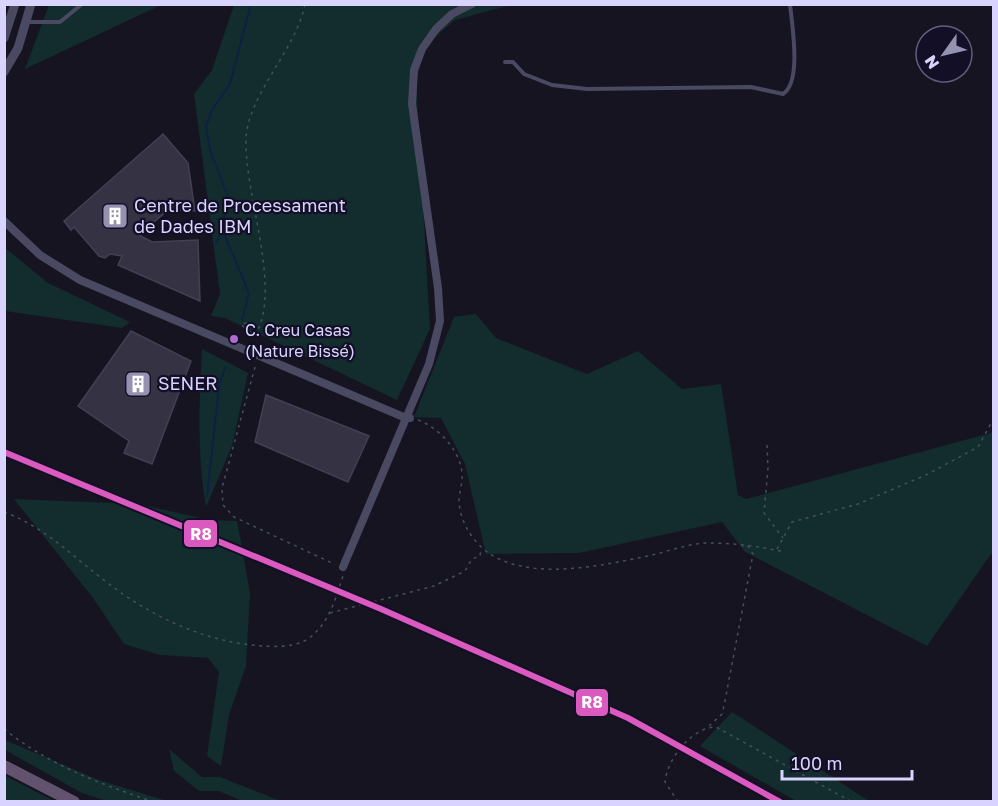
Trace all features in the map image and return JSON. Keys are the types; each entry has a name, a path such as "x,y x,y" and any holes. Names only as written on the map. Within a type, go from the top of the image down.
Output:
{"highway":[{"path":"4,766 74,801"}],"street":[{"path":"4,38 15,4"},
{"path":"4,72 18,48 32,4"},
{"path":"343,567 408,418 434,351 440,321 440,302 411,83 417,60 428,38 444,21 472,4"},
{"path":"4,221 40,255 90,285 408,418"}],"lane":[{"path":"27,22 60,22 82,4"},
{"path":"505,62 513,62 524,74 552,85 587,89 751,87 783,94 789,91 794,77 790,4"}],"path":[{"path":"257,336 242,325 246,322 259,328 266,303 248,166 247,128 305,4"},
{"path":"255,367 222,488 223,505 234,517 332,563"},
{"path":"408,418 435,429 447,440 462,472 459,499 461,515 475,541 498,558 528,567 568,567 608,563 689,546 723,545 784,552"},
{"path":"776,550 792,522 858,504 926,475 978,447 993,418"},
{"path":"767,445 768,468 764,513 783,539"},
{"path":"4,512 22,519 55,538 109,584 157,616 240,645 289,646 306,641 316,633 329,613 345,571 343,567"},
{"path":"329,613 434,586 465,572 472,559 480,556 482,547"},
{"path":"678,801 665,782 665,777 686,743 722,714 753,554 749,547"},
{"path":"708,727 722,728 852,801"},
{"path":"4,729 43,757 103,785 154,801"}],"green space":[{"path":"49,5 161,5 25,69"},
{"path":"234,5 511,5 455,20 426,45 416,80 430,329 397,400 225,318 211,316 220,294 194,94 212,70"},
{"path":"4,247 48,283 130,322 122,328 5,311"},
{"path":"476,314 496,338 587,374 638,351 682,389 721,384 738,495 746,499 991,433 993,428 993,551 927,646 745,552 722,522 579,553 486,554 465,464 441,418 414,417 454,317"},
{"path":"202,349 248,373 232,446 206,507 200,449"},
{"path":"14,499 139,504 209,520 237,521 250,593 246,666 229,715 221,766 207,756 219,672 208,658 160,655 124,644 93,598"},
{"path":"732,712 869,801 796,801 700,746"},
{"path":"5,740 99,780 167,801 106,801 82,793 5,750"},
{"path":"169,749 202,777 220,777 281,801 242,801 219,791 199,791 174,771"},
{"path":"4,775 54,801 5,801"}],"building":[{"name":"Centre de Processament de Dades IBM","path":"163,134 188,163 195,211 168,210 139,235 152,242 198,240 200,301 118,265 122,256 110,254 105,258 99,256 74,227 71,230 64,221"},
{"name":"SENER","path":"131,331 191,361 152,464 124,453 129,441 78,406"},
{"path":"266,395 369,436 348,482 255,442"}],"waterway":[{"path":"242,320 249,293 222,229 228,197 210,150 206,127 212,110 230,84 251,4"},
{"path":"216,244 222,230"},
{"path":"207,496 219,386 225,367"}],"transit line":[{"name":"R8","path":"4,452 381,609 628,718 780,802"}],"place":[{"name":"Centre de Processament de Dades IBM","path":"115,216"},
{"name":"C. Creu Casas (Nature Bissé)","path":"234,339"},
{"name":"SENER","path":"138,384"}]}
